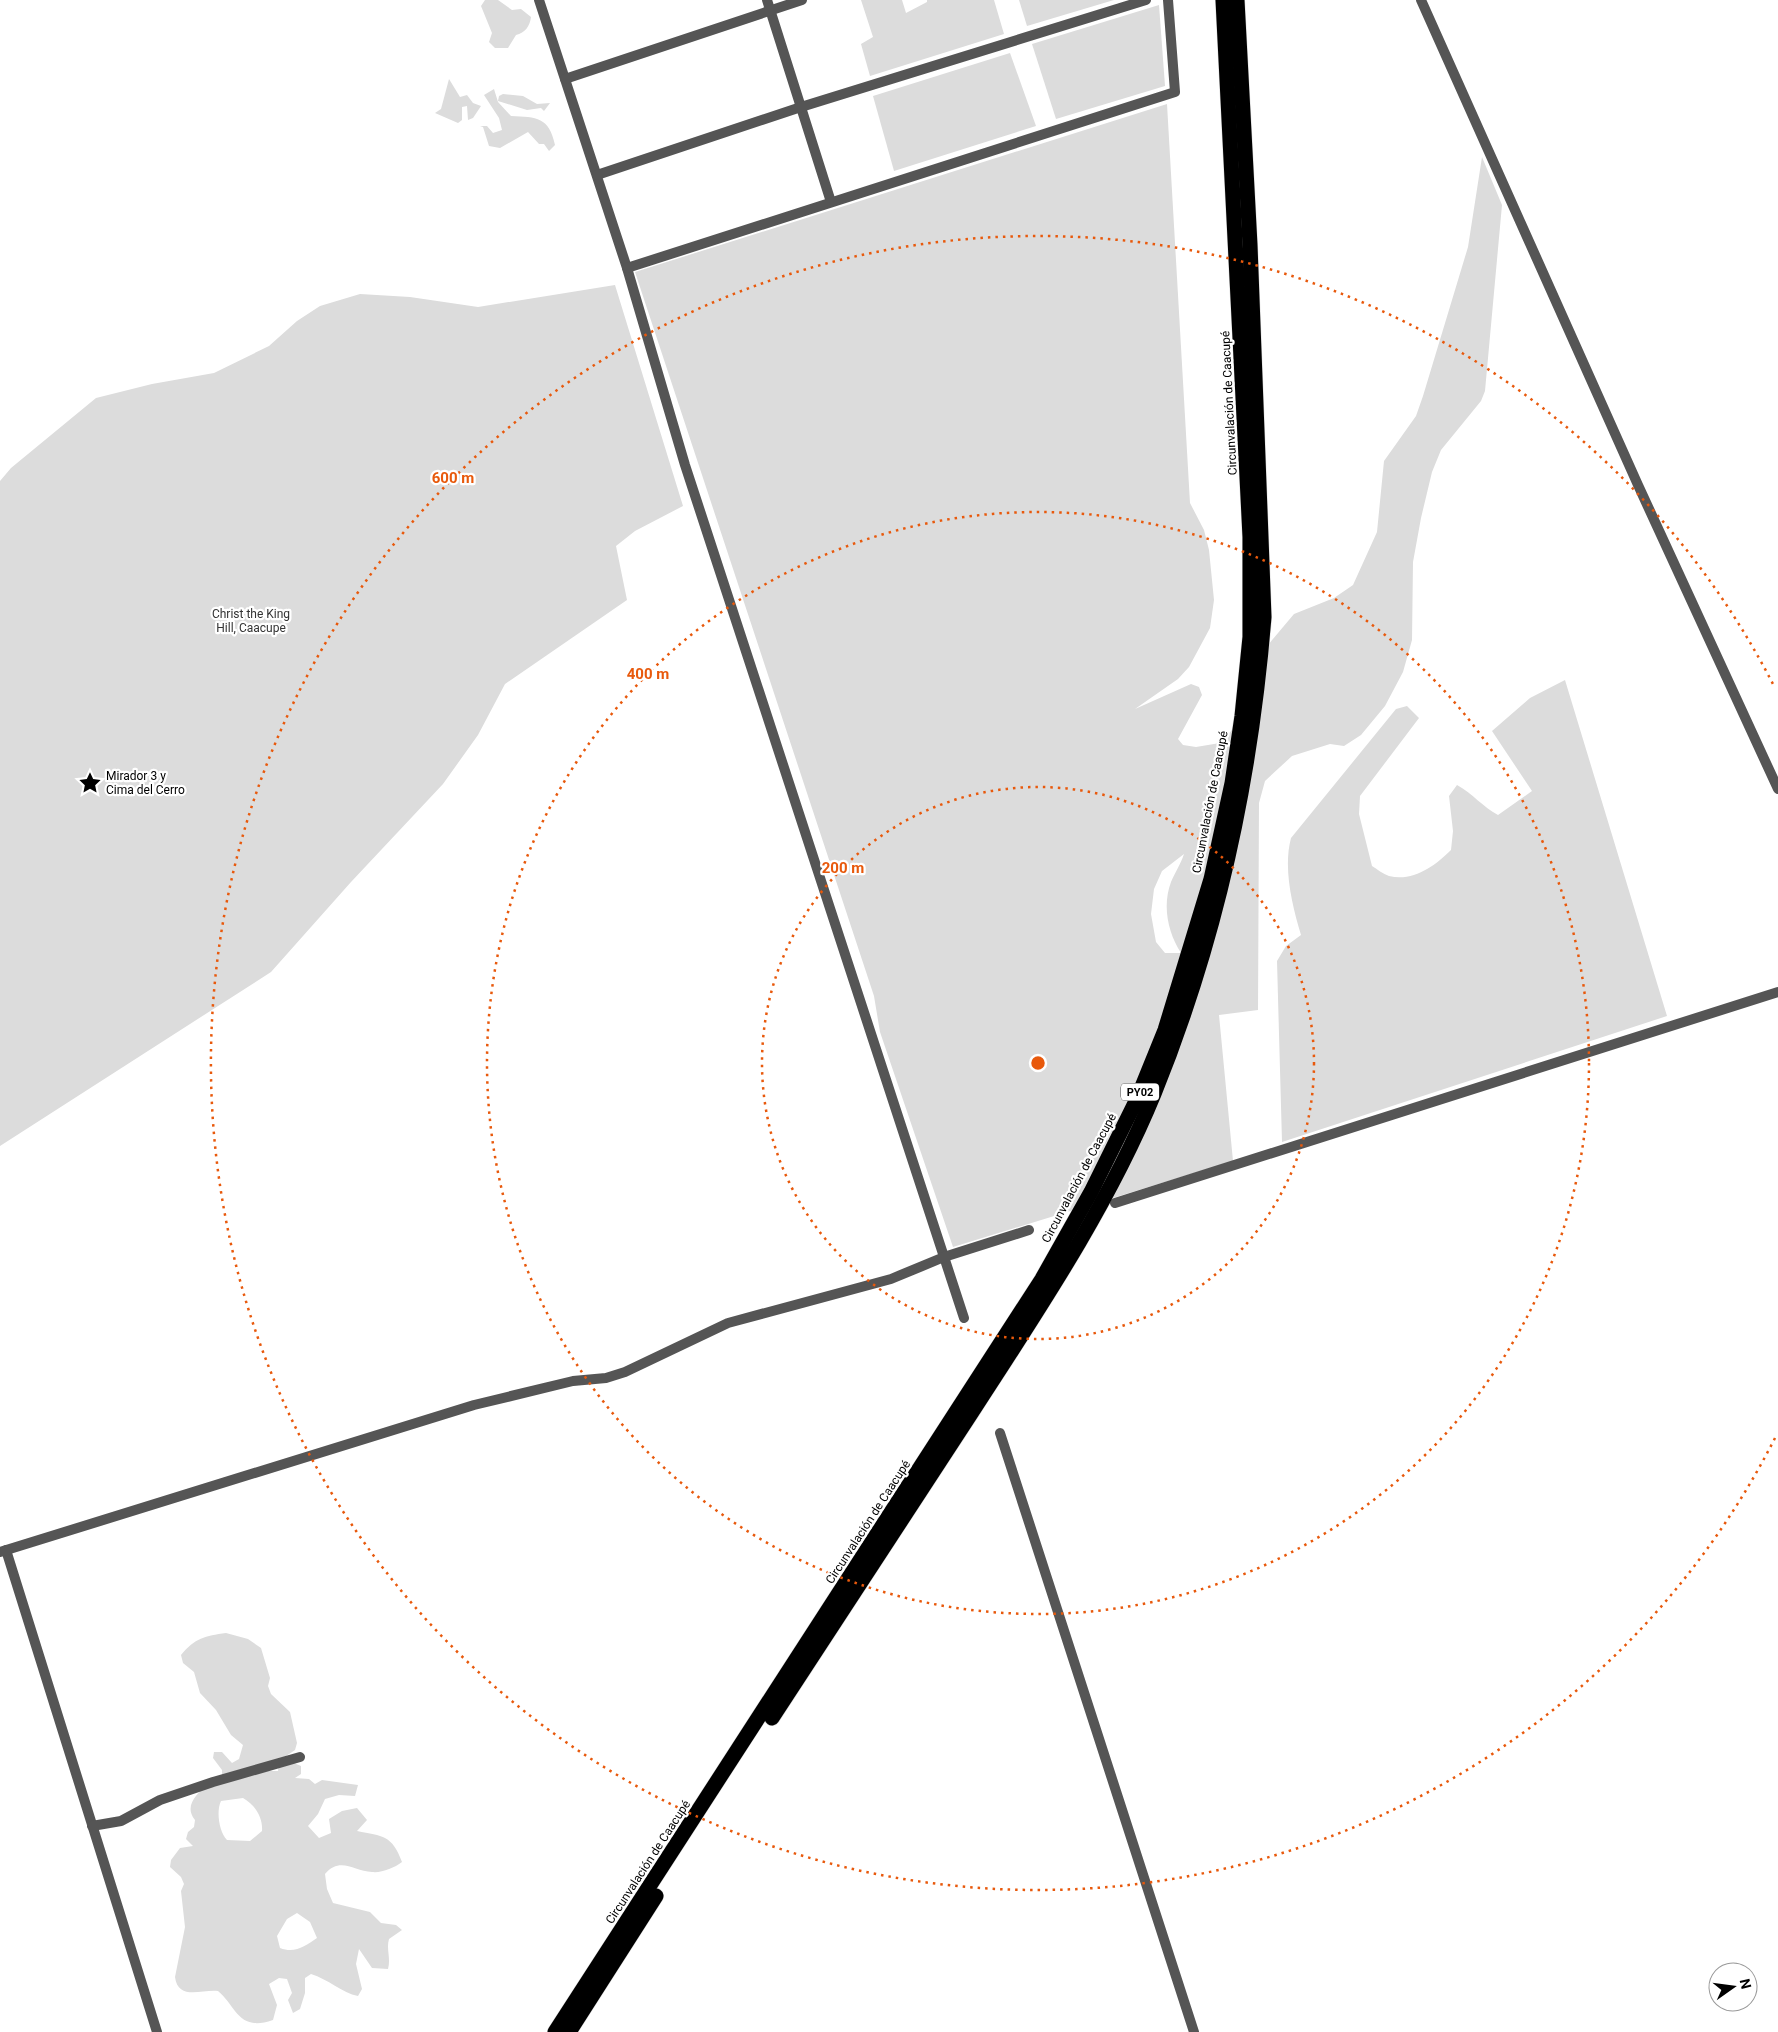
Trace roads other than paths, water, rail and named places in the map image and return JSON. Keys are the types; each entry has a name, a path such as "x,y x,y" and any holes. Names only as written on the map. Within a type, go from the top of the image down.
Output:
{"highway":[{"name":"Circunvalación de Caacupé","path":"555,2032 1042,1279 1091,1192 1124,1124 1168,1021 1212,879 1222,834 1232,783 1250,637 1250,537 1223,0"},
{"name":"Circunvalación de Caacupé","path":"569,2032 997,1372 1082,1237 1113,1180 1153,1095 1198,973 1216,912 1236,828 1259,675 1264,616 1237,0"}],"street":[{"path":"539,0 627,268 685,465 964,1318"},
{"path":"767,0 831,202"},
{"path":"565,79 802,0"},
{"path":"597,175 801,107 1146,0"},
{"path":"627,268 1175,92 1168,0"},
{"path":"1421,0 1638,485 1774,770 1778,789"},
{"path":"1115,1203 1778,992"},
{"path":"157,2032 3,1551 474,1405 573,1381 606,1378 625,1372 728,1323 891,1278 944,1257 1030,1230"},
{"path":"1000,1433 1194,2032"},
{"path":"92,1826 121,1821 160,1800 213,1782 300,1757"}],"place":[{"name":"Mirador 3 y Cima del Cerro","path":"90,783"}],"park label":[{"name":"Christ the King Hill, Caacupe","path":"251,621"}]}
